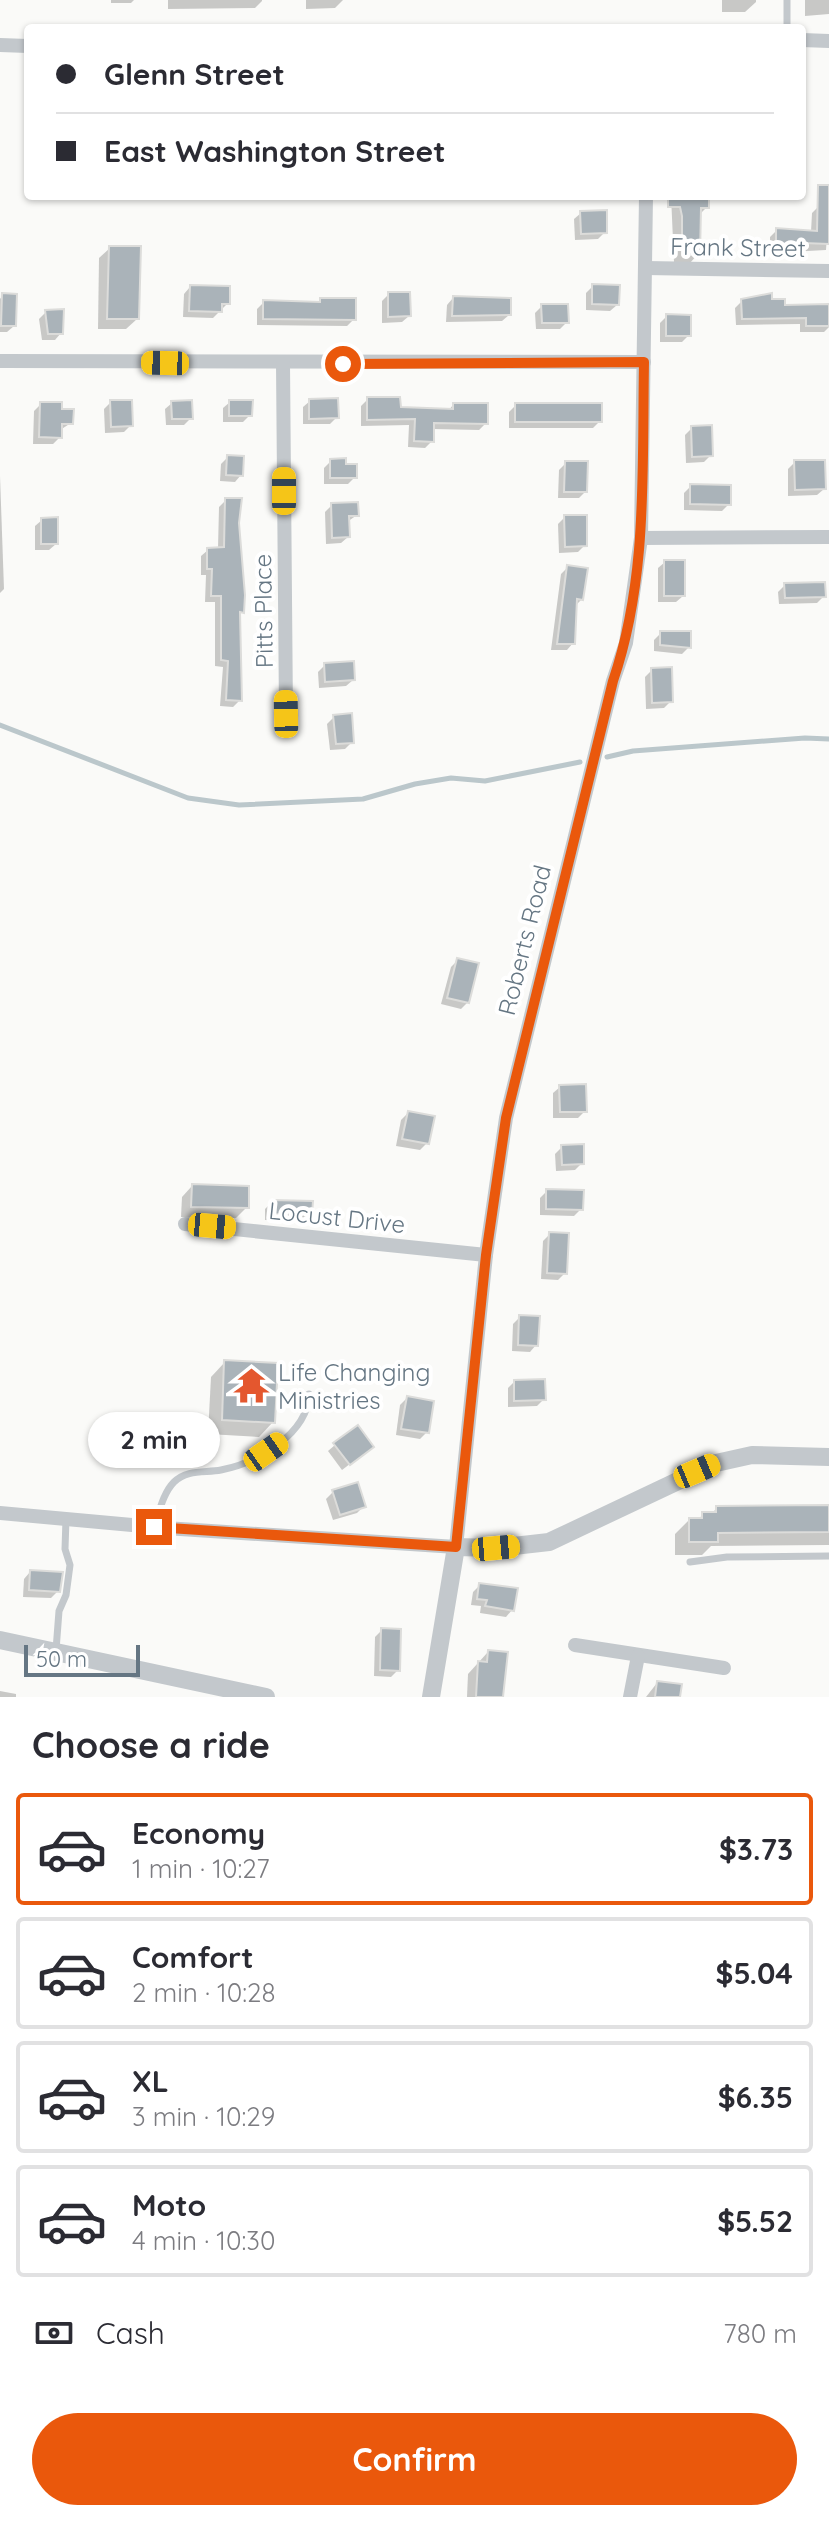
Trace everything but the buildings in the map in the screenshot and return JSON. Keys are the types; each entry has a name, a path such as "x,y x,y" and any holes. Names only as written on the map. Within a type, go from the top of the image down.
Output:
{"street":[{"path":"806,40 829,41"},
{"path":"0,45 24,46"},
{"name":"Roberts Road","path":"431,1697 456,1547 486,1255 506,1118 613,681 626,643 641,538 646,200"},
{"name":"Frank Street","path":"646,268 829,271"},
{"path":"0,361 283,364 644,362"},
{"name":"Pitts Place","path":"283,364 286,714"},
{"path":"641,538 829,537"},
{"name":"Locust Drive","path":"185,1224 486,1255"},
{"path":"0,1513 154,1527 496,1548 549,1542 589,1526 674,1480 726,1461 752,1455 829,1457"},
{"path":"0,1640 266,1697"},
{"path":"575,1645 724,1668"},
{"path":"630,1697 638,1656"}],"lane":[{"path":"787,0 787,24"},
{"path":"154,1527 174,1482 191,1472 247,1463 266,1452 285,1439 308,1410 309,1394"},
{"path":"56,1652 59,1611 66,1595 70,1565 65,1549 66,1519"},
{"path":"690,1562 727,1557 829,1556"}],"waterway":[{"path":"0,725 188,798 239,805 363,799 415,784 451,778 485,781 580,762"},
{"path":"607,757 633,751 805,738 829,739"}],"place":[{"name":"Life Changing Ministries","path":"252,1386"}],"route":[{"path":"154,1527 456,1547 486,1255 506,1118 613,681 626,643 641,538 644,362 343,364"}]}
